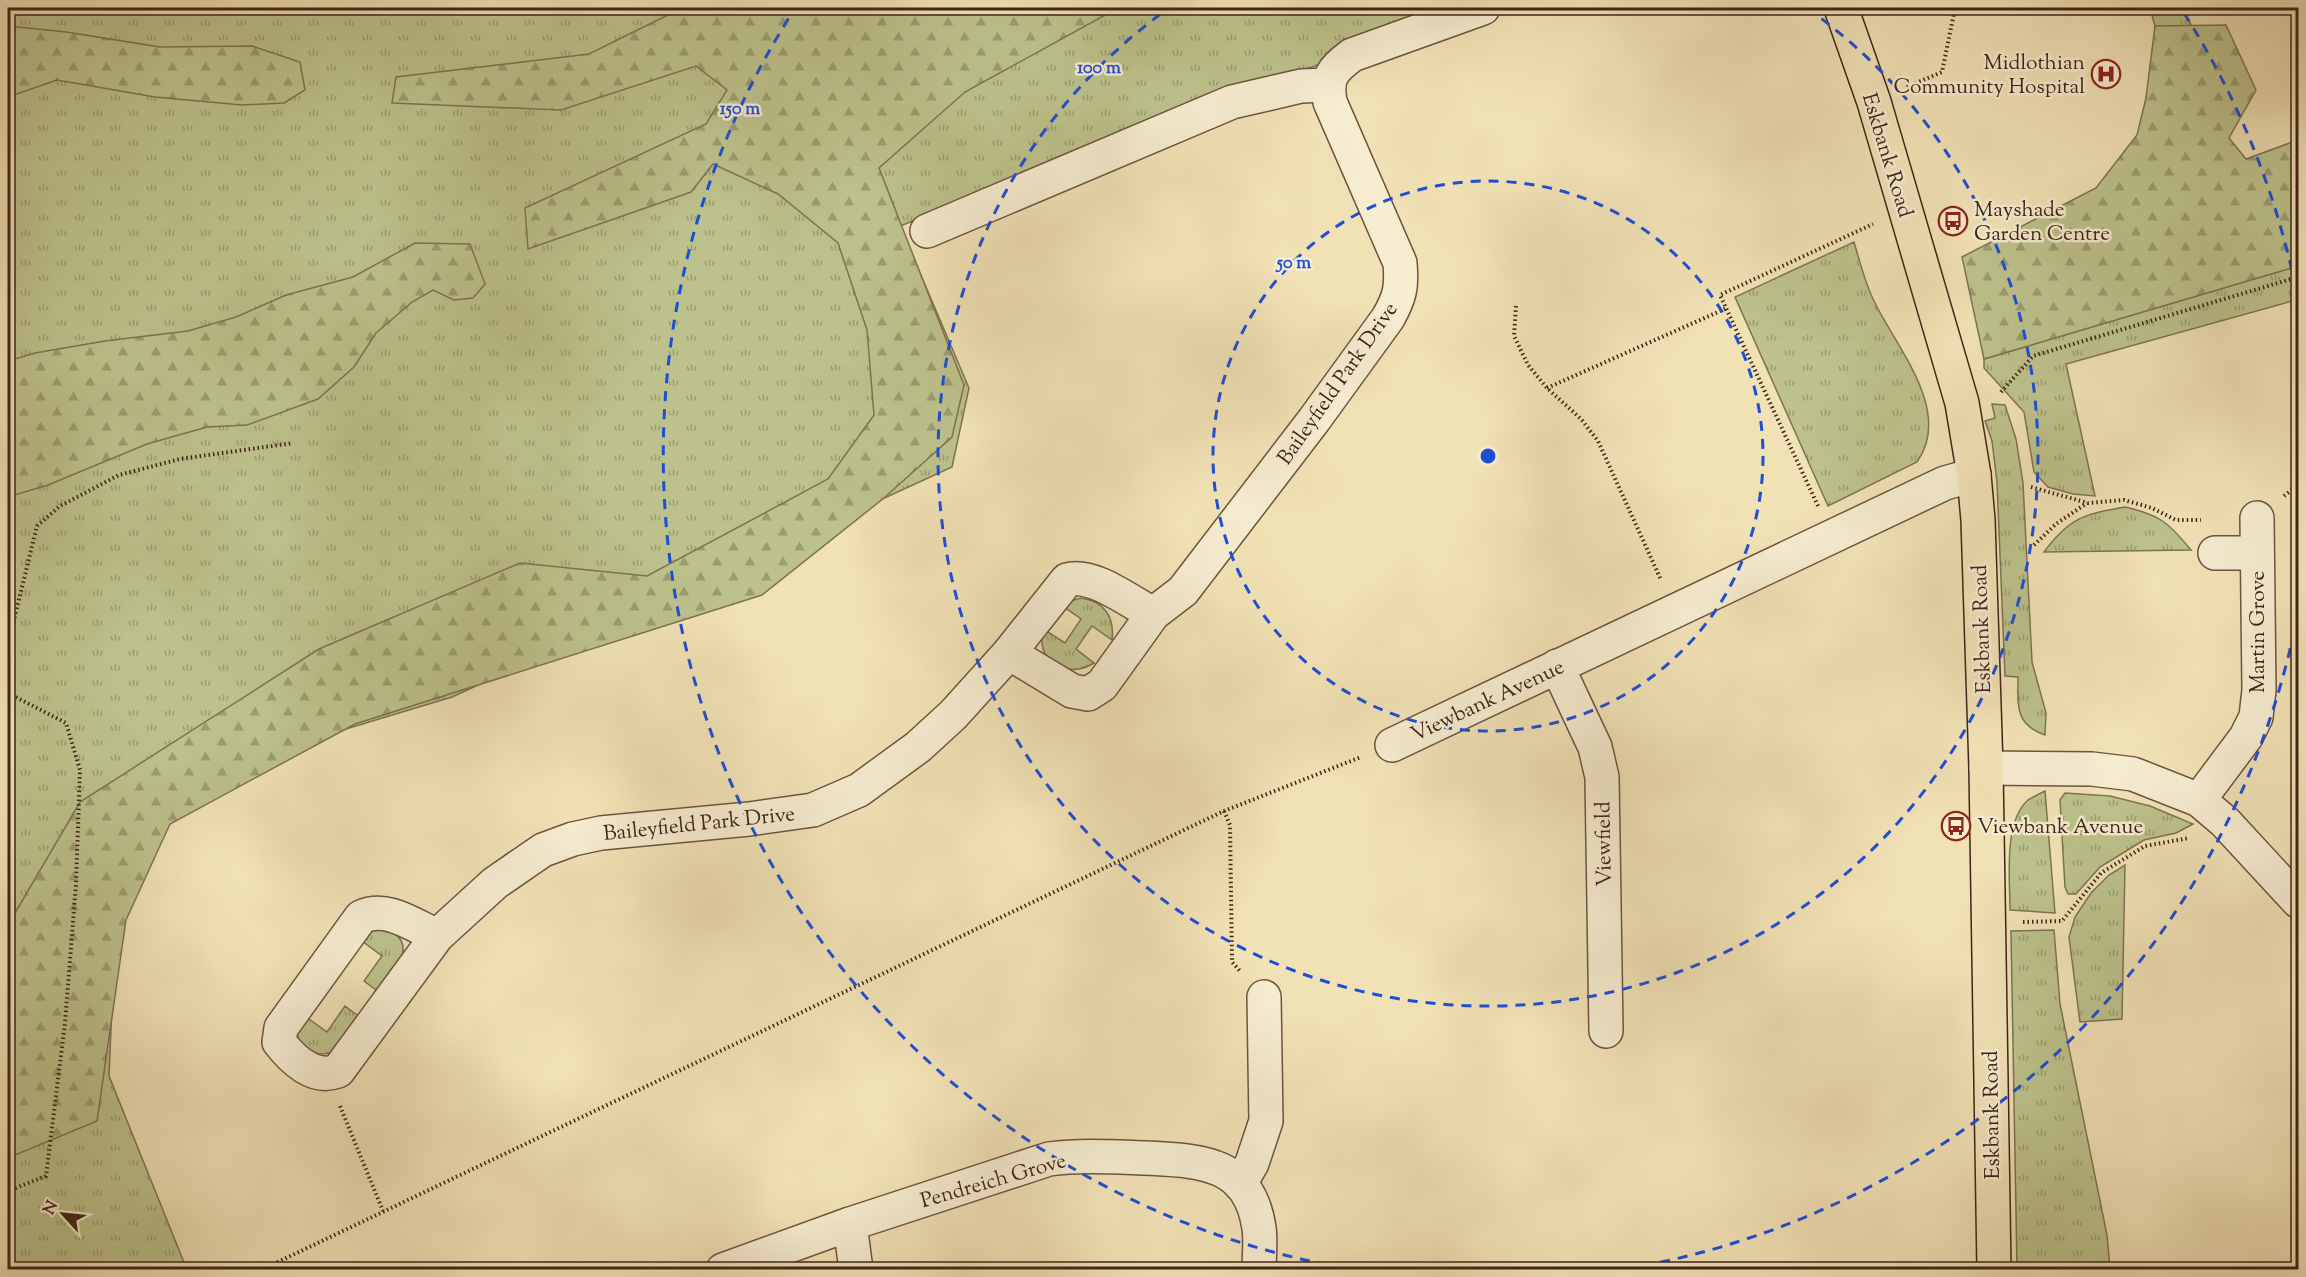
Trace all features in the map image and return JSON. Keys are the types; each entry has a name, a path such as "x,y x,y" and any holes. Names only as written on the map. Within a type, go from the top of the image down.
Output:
{"main road":[{"name":"Eskbank Road","path":"1841,8 1874,102 1962,403 1974,475 1986,768 1994,1269"}],"street":[{"path":"927,231 1232,102 1300,86 1327,85 1337,66 1352,55 1483,8"},
{"name":"Baileyfield Park Drive","path":"1010,653 1072,691 1088,694 1102,685 1153,614 1183,591 1314,420 1397,303 1402,286 1400,263 1330,102 1327,85"},
{"name":"Viewbank Avenue","path":"1392,745 1945,483 1974,475"},
{"name":"Martin Grove","path":"2199,800 2246,737 2256,717 2259,690 2257,518"},
{"path":"2215,553 2257,553"},
{"name":"Baileyfield Park Drive","path":"327,1075 338,1071 437,936 495,883 543,850 573,838 601,832 716,823 813,810 859,790 927,739 953,715 1010,653 1067,580 1077,577 1091,580 1153,614"},
{"name":"Viewfield","path":"1557,666 1595,747 1602,777 1606,1032"},
{"path":"1986,768 2092,769 2133,774 2199,800 2225,822 2298,901"},
{"path":"327,1075 313,1072 287,1053 279,1042 281,1028 361,917 372,912 389,913 437,936"},
{"path":"1259,1269 1259,1228 1250,1200 1240,1184 1252,1163 1266,1121 1264,997"},
{"name":"Pendreich Grove","path":"723,1269 850,1224 1049,1159 1076,1156 1196,1161 1226,1171 1240,1184"},
{"path":"850,1224 856,1269"}],"path":[{"path":"1874,102 1942,72 1955,8"},
{"path":"1832,537 1720,295 1905,209"},
{"path":"2001,392 2033,356 2298,277"},
{"path":"1516,306 1514,336 1528,365 1547,388 1581,419 1598,441 1675,610"},
{"path":"1547,388 1727,308"},
{"path":"8,644 37,525 60,506 119,475 180,459 293,443"},
{"path":"2031,487 2088,503 2124,500 2152,508 2176,520 2257,518 2298,485"},
{"path":"2034,545 2056,524 2088,503"},
{"path":"8,693 66,723 80,770 76,884 65,1023 46,1176 8,1191"},
{"path":"261,1269 1224,811 1392,745"},
{"path":"1224,811 1230,825 1232,962 1264,997"},
{"path":"1988,923 2062,921 2101,873 2145,846 2195,837 2225,822"},
{"path":"327,1075 383,1211"}],"green space":[{"path":"8,8 1465,8 900,226 969,388 952,467 452,697 121,797 109,1076 187,1270 8,1269"},
{"path":"682,8 1118,8 965,92 879,168 964,385 952,437 884,498 762,595 355,724 170,824 126,920 97,1121 8,1158 8,925 80,802 319,649 520,563 647,576 828,479 874,415 867,330 838,243 778,194 713,164 691,192 528,249 525,208 706,124 727,90 696,66 561,110 392,103 396,77 589,54"},
{"path":"2150,8 2183,8 2192,27 2155,26"},
{"path":"2226,25 2256,90 2229,138 2246,159 2298,140 2298,266 1984,359 1962,257 2096,188 2137,135 2146,98 2155,26"},
{"path":"8,26 66,32 160,47 252,46 300,62 305,90 284,103 242,105 155,97 57,80 8,97"},
{"path":"1854,242 1871,296 1918,381 1929,422 1926,443 1917,462 1828,506 1735,297"},
{"path":"415,243 470,244 485,284 473,298 454,300 433,290 412,302 376,333 354,367 318,399 247,425 207,427 147,444 48,485 8,497 8,361 35,353 105,341 188,331 236,317 286,295 353,277"},
{"path":"2298,266 2298,305 2296,300 2066,364 2095,496 2073,494 2048,487 2034,472 2024,412 1984,368 1984,359"},
{"path":"1992,404 2005,405 2016,439 2023,483 2032,662 2046,713 2045,735 2028,725 2023,719 2018,705 2018,677 2005,676 1997,482 1992,441 1985,421 1995,418"},
{"path":"2125,507 2147,513 2162,521 2191,550 2044,552 2061,532 2078,519"},
{"path":"1081,598 1096,603 1110,617 1112,640 1092,626 1076,649 1094,663 1073,670 1055,665 1048,659 1042,641 1043,629 1065,643 1081,619 1060,604"},
{"path":"2045,791 2055,913 2010,910 2009,868 2011,837 2015,822 2020,810 2028,800"},
{"path":"2065,793 2110,796 2150,806 2193,824 2176,833 2144,840 2100,867 2076,894 2068,894 2065,887 2060,800"},
{"path":"2125,865 2122,1019 2080,1022 2069,937 2075,917 2091,893 2109,875"},
{"path":"374,927 392,932 400,938 403,946 400,962 379,992 364,981 382,956 358,938"},
{"path":"2054,930 2060,1004 2107,1235 2110,1269 2017,1269 2011,931"},
{"path":"345,1006 361,1018 338,1048 323,1054 311,1051 301,1043 297,1032 302,1014 327,1032"}],"place":[{"name":"Midlothian Community Hospital","path":"2106,74"},
{"name":"Mayshade Garden Centre","path":"1953,221"},
{"name":"Viewbank Avenue","path":"1956,826"}]}
